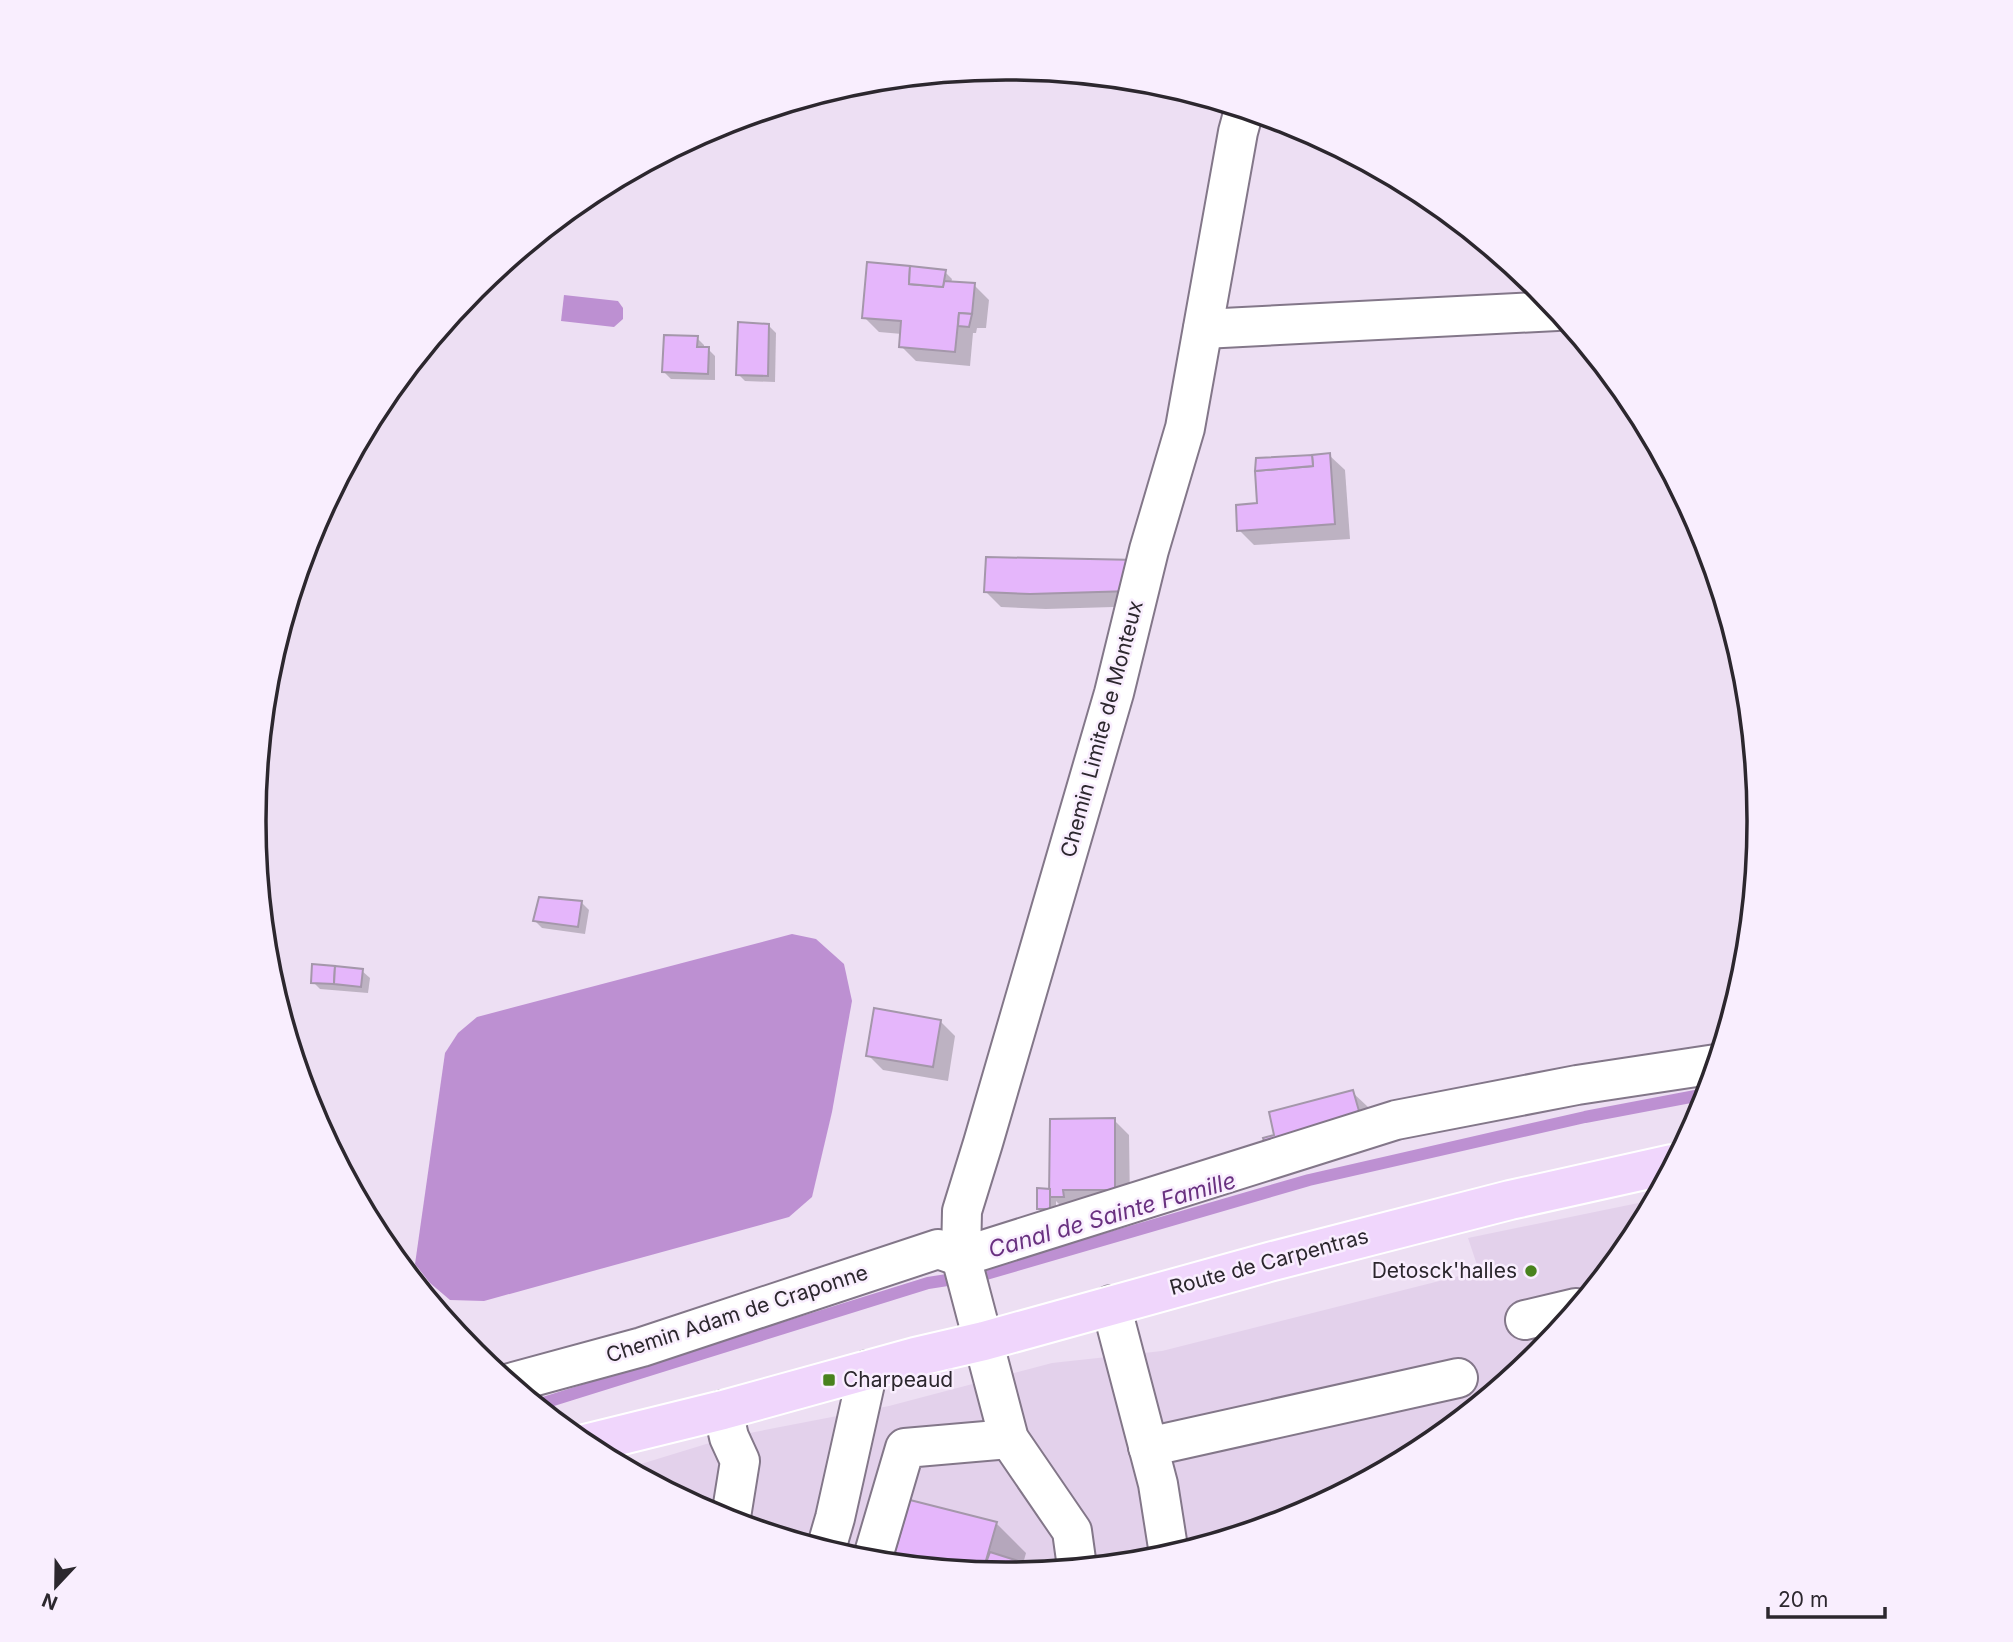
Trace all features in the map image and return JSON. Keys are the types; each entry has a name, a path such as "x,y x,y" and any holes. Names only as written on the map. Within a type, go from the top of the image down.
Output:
{"main road":[{"name":"Route de Carpentras","path":"600,1440 984,1341 1269,1262 1497,1203 1662,1166"}],"street":[{"name":"Chemin Limite de Monteux","path":"1076,1558 1072,1531 1009,1438 961,1257 962,1211 1114,694 1149,550 1185,428 1242,119"},
{"path":"1203,329 1543,312"},
{"path":"961,1257 1396,1120 1577,1085 1706,1066"},
{"name":"Chemin Adam de Craponne","path":"521,1380 642,1347 938,1249 961,1257"},
{"path":"1111,1305 1158,1484 1167,1543"},
{"path":"1525,1320 1561,1312"},
{"path":"828,1539 868,1370"},
{"path":"1149,1447 1458,1378"},
{"path":"723,1409 729,1437 740,1461 732,1508"},
{"path":"875,1549 905,1448 1009,1438"}],"shaded area":[{"path":"564,295 618,301 623,308 623,319 614,327 561,321"},
{"path":"792,934 816,939 844,964 852,1001 832,1112 812,1197 789,1217 484,1301 450,1300 430,1283 415,1264 445,1053 458,1033 477,1017"},
{"path":"1641,1203 1594,1272 1563,1309 1495,1378 1457,1408 1418,1437 1334,1485 1245,1522 1198,1536 1151,1547 1055,1560 1006,1562 910,1555 862,1547 768,1522 723,1505 640,1464 729,1437 889,1406 1052,1363 1162,1351 1479,1271 1468,1238"}],"building":[{"path":"867,262 910,266 909,284 943,287 944,281 975,283 972,314 959,313 955,352 899,347 901,321 862,318"},
{"path":"910,266 946,270 943,287 909,284"},
{"path":"959,313 972,314 969,327 958,326"},
{"path":"738,322 769,324 768,376 736,375"},
{"path":"664,335 698,336 697,347 709,347 708,374 662,372"},
{"path":"1330,453 1335,524 1237,531 1236,505 1257,503 1255,471 1313,466 1312,455"},
{"path":"1312,455 1313,466 1255,471 1256,458"},
{"path":"986,557 1138,560 1132,591 1030,594 984,592"},
{"path":"539,897 582,901 578,927 533,921"},
{"path":"312,964 335,966 334,984 311,983"},
{"path":"335,966 363,969 361,987 334,984"},
{"path":"874,1008 941,1020 933,1067 866,1056"},
{"path":"1353,1090 1361,1118 1267,1151 1263,1138 1274,1135 1269,1112"},
{"path":"1115,1118 1115,1190 1063,1190 1064,1197 1049,1197 1050,1119"},
{"path":"1037,1188 1050,1189 1050,1209 1037,1209"},
{"path":"910,1500 997,1522 986,1561 895,1552"},
{"path":"990,1552 1020,1561 1006,1562 987,1561"}],"waterway":[{"name":"Canal de Sainte Famille","path":"548,1402 928,1283 986,1274 1309,1180 1585,1117 1694,1096"}],"place":[{"name":"Detosck'halles","path":"1531,1271"},
{"name":"Charpeaud","path":"829,1380"}]}
